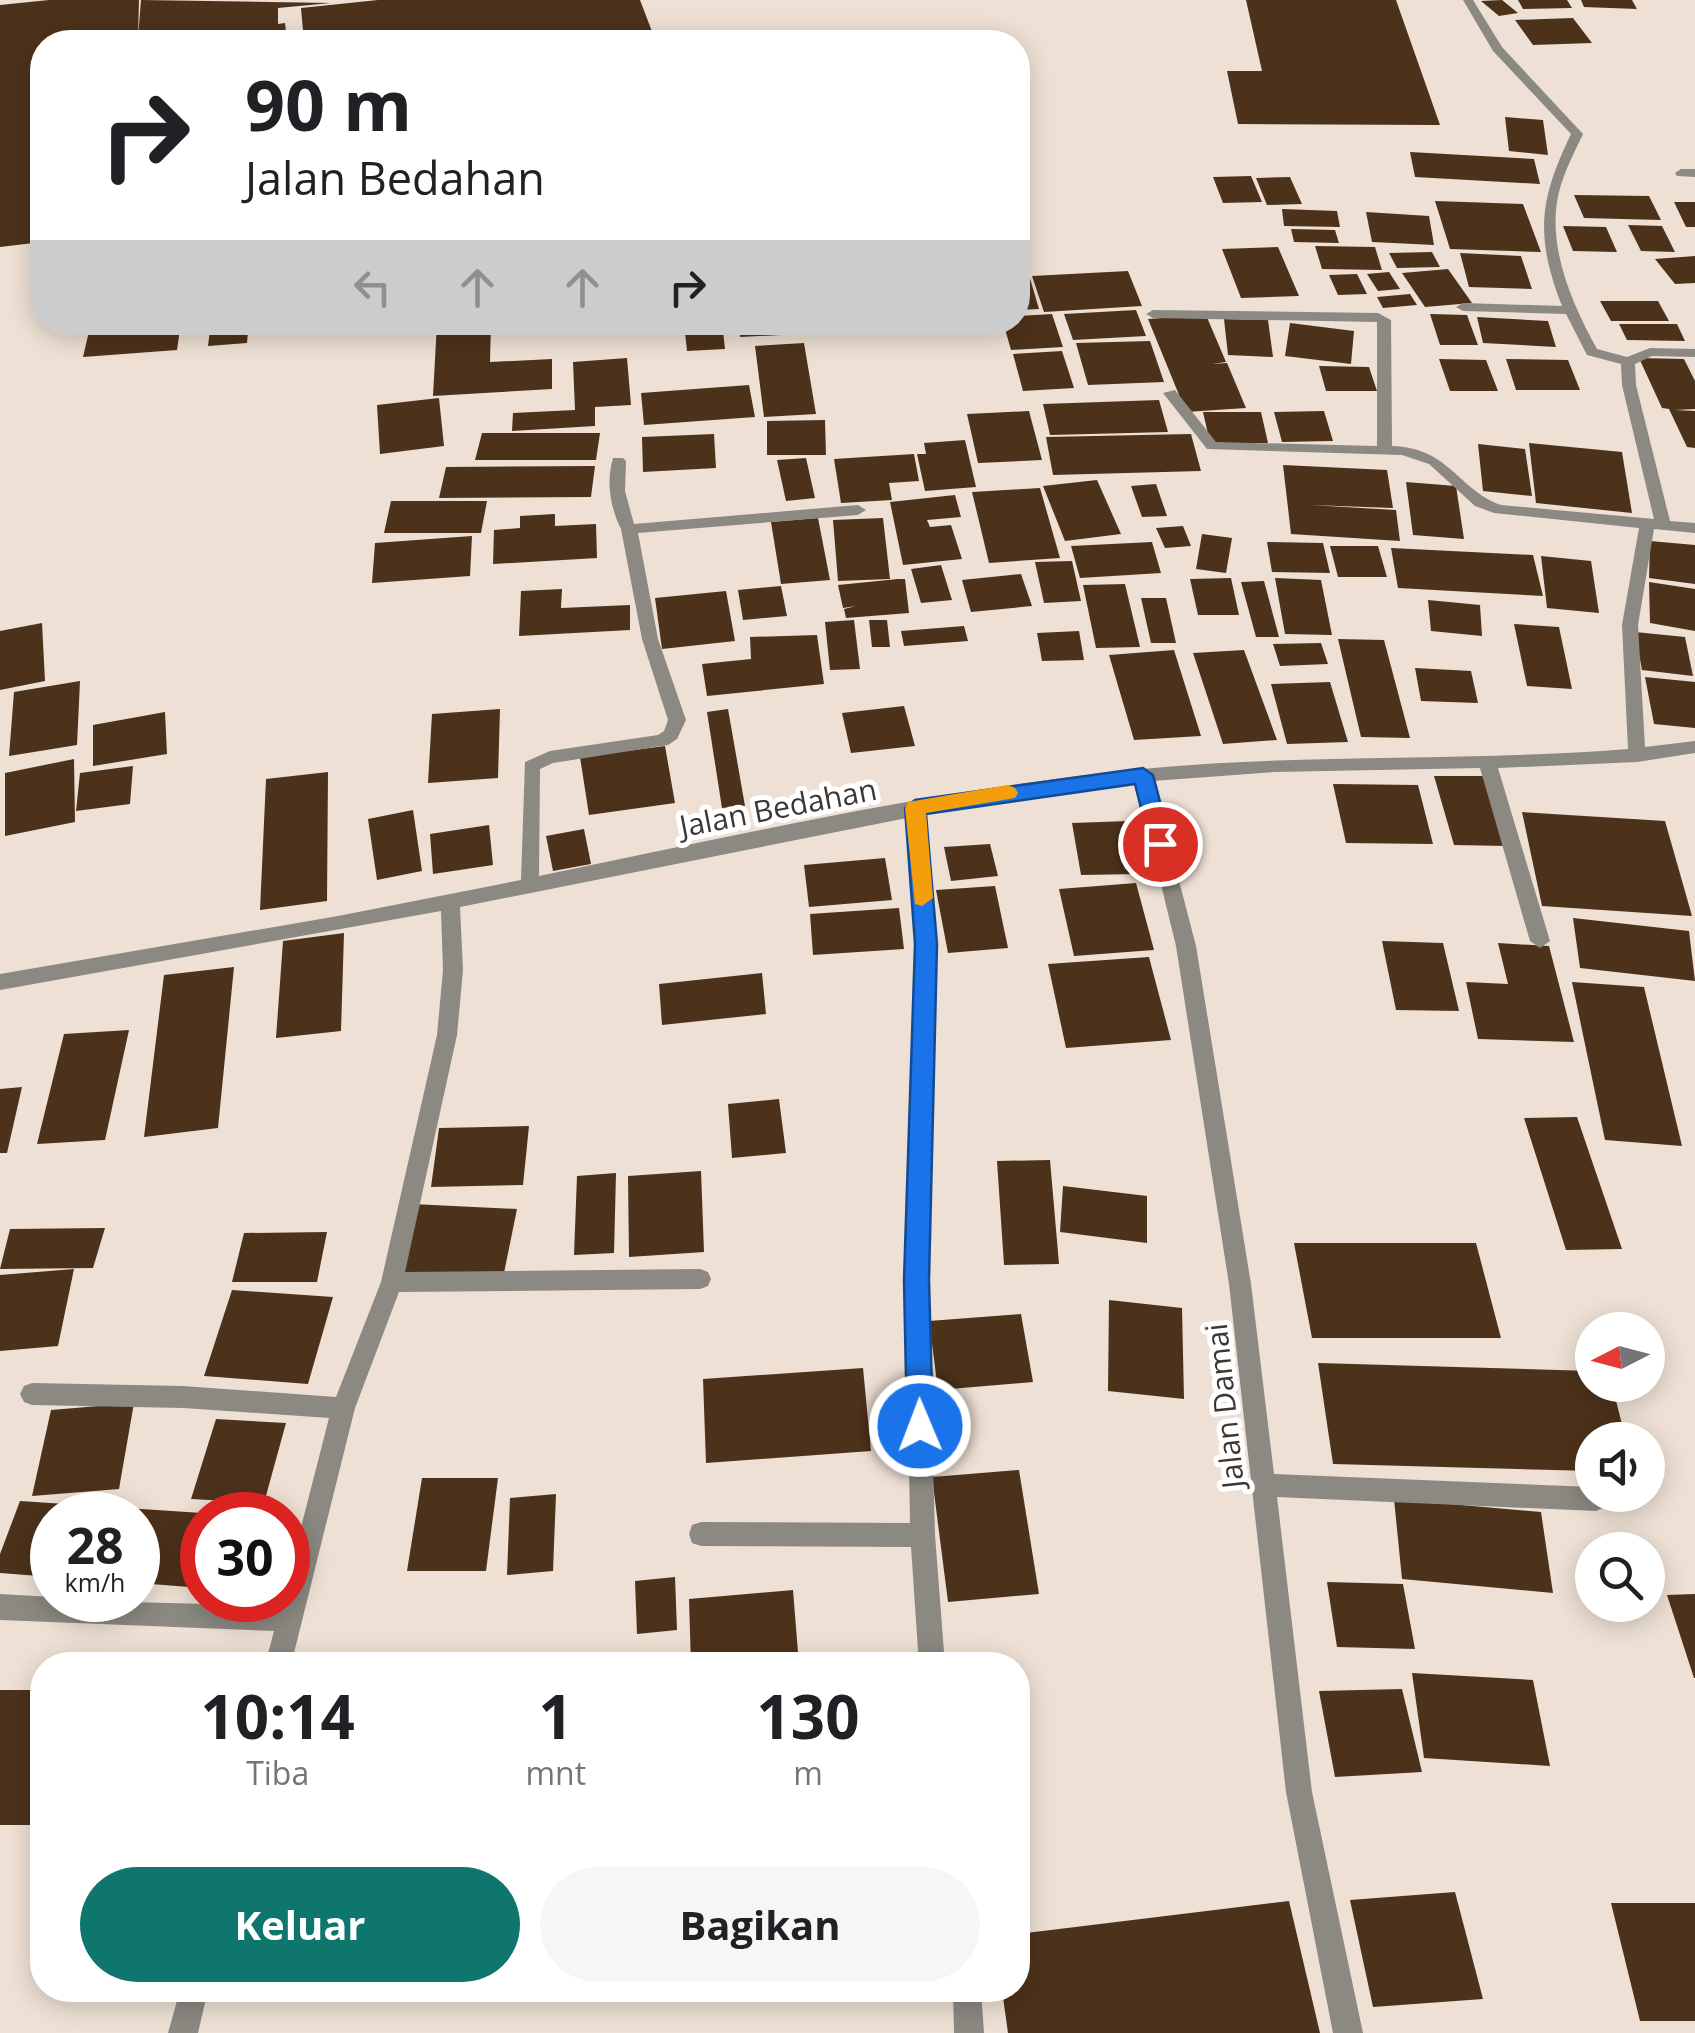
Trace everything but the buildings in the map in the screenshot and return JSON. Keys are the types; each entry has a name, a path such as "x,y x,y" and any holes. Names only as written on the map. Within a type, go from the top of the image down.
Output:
{"street":[{"path":"1468,0 1497,48 1577,134 1555,182 1550,207 1553,256 1570,310 1592,352 1628,362 1650,352 1695,353"},
{"path":"1463,308 1570,310"},
{"path":"1153,314 1365,316 1384,320 1385,451"},
{"path":"1628,362 1655,524 1630,625 1636,756"},
{"path":"1170,393 1212,446 1403,451 1434,461 1480,503 1499,510 1695,528"},
{"path":"530,884 529,770 534,762 662,741 675,728 677,720 650,638 629,529 619,502 618,461"},
{"path":"629,529 858,510"},
{"name":"Jalan Bedahan","path":"0,982 450,902 915,808 1143,775 1249,768 1488,764 1636,756 1695,747"},
{"path":"1488,764 1540,940"},
{"name":"Jalan Damai","path":"1143,775 1186,946 1240,1284 1298,1792 1348,2033"},
{"path":"915,808 926,944 916,1280 922,1535 931,1652"},
{"path":"310,1540 343,1408 392,1282 447,1034 453,970 450,902"},
{"path":"392,1282 700,1278"},
{"path":"32,1394 183,1397 343,1408"},
{"path":"1262,1485 1575,1498"},
{"path":"701,1534 922,1535"},
{"path":"0,1607 180,1615"},
{"path":"281,1652 289,1622"},
{"path":"183,2033 191,2002"},
{"path":"968,2002 969,2033"}],"slow traffic":[{"path":"922,898 915,808 1008,793"}],"route":[{"path":"920,1426 916,1280 926,944 915,808 1143,775 1160,844"}]}
